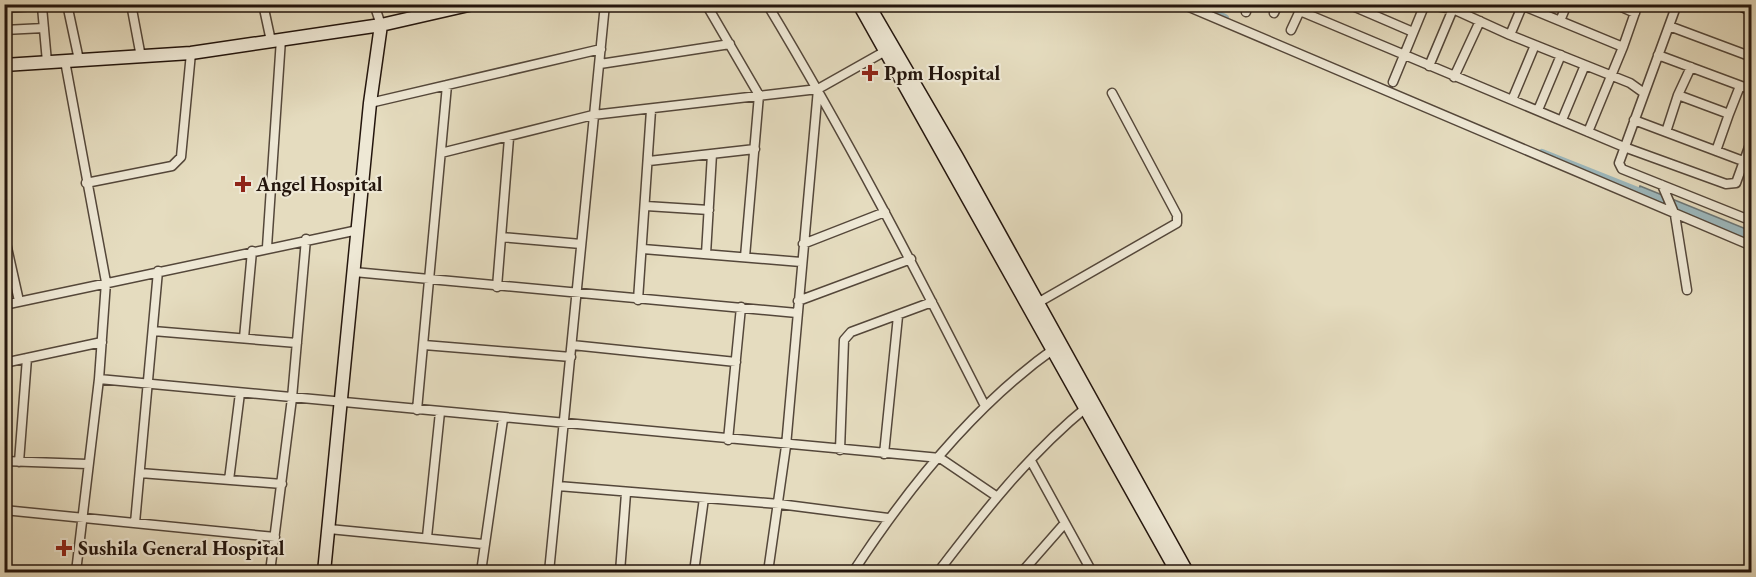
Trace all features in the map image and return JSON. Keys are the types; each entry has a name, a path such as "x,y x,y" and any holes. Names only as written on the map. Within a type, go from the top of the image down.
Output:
{"street":[{"path":"4,8 67,4 79,60"},
{"path":"131,4 141,57"},
{"path":"263,4 276,40 267,247"},
{"path":"324,573 370,103 381,26 374,4"},
{"path":"4,65 191,53 381,26 473,4"},
{"path":"549,573 605,4"},
{"path":"706,4 759,95 745,257"},
{"path":"767,4 818,89 911,259 986,406"},
{"path":"859,4 889,49 1034,305 1177,573"},
{"path":"868,4 889,49"},
{"path":"1182,4 1752,246"},
{"path":"1348,4 1413,32"},
{"path":"1393,82 1425,4 1454,9 1510,35 1630,83 1644,93"},
{"path":"1560,21 1568,4"},
{"path":"1588,132 1637,9 1615,4"},
{"path":"1677,4 1619,163 1622,169 1752,221"},
{"path":"1740,4 1752,9"},
{"path":"1510,35 1522,5 1623,47"},
{"path":"42,7 48,62"},
{"path":"1291,30 1301,8 1454,77 1624,147 1731,185 1736,183 1752,139"},
{"path":"1429,66 1454,9"},
{"path":"1454,77 1480,21"},
{"path":"1669,26 1752,57"},
{"path":"4,30 44,28"},
{"path":"600,64 730,44"},
{"path":"1512,100 1535,45"},
{"path":"370,103 601,49"},
{"path":"441,153 509,138 593,115 818,89 889,49"},
{"path":"86,183 172,166 178,162 182,157 191,53"},
{"path":"1538,110 1561,55"},
{"path":"1658,55 1752,90"},
{"path":"65,61 106,282 99,379 87,464 76,573"},
{"path":"1563,120 1585,65"},
{"path":"1666,132 1690,67"},
{"path":"417,410 447,85"},
{"path":"1716,151 1740,86"},
{"path":"768,573 786,446 818,89"},
{"path":"1034,305 1172,228 1178,219 1112,93"},
{"path":"1678,95 1729,114"},
{"path":"638,300 651,110"},
{"path":"1634,120 1743,161"},
{"path":"497,287 509,138"},
{"path":"649,161 755,149"},
{"path":"706,254 712,154"},
{"path":"1662,185 1674,212 1688,290"},
{"path":"646,206 709,210"},
{"path":"803,244 885,212"},
{"path":"4,304 267,247 358,230"},
{"path":"4,234 19,301"},
{"path":"501,237 581,244"},
{"path":"270,573 292,398 306,239"},
{"path":"643,249 801,262"},
{"path":"244,338 252,251"},
{"path":"798,301 911,259"},
{"path":"135,523 158,271"},
{"path":"354,272 430,281 797,313"},
{"path":"840,450 844,340 851,332 932,302"},
{"path":"728,440 741,308"},
{"path":"884,454 898,316"},
{"path":"153,331 297,343"},
{"path":"4,363 102,342"},
{"path":"424,345 571,357"},
{"path":"572,345 736,362"},
{"path":"853,573 888,518 986,406 1057,347"},
{"path":"19,462 27,358"},
{"path":"99,379 292,398 340,400 503,418 564,421 786,446 940,458 996,496"},
{"path":"229,480 240,393"},
{"path":"938,573 996,496 1089,405"},
{"path":"1089,405 1187,573"},
{"path":"427,537 440,412"},
{"path":"481,573 483,544 503,418"},
{"path":"4,461 87,464"},
{"path":"1031,461 1092,573"},
{"path":"140,474 282,484"},
{"path":"558,486 779,504 888,518"},
{"path":"620,573 626,493"},
{"path":"694,573 704,498"},
{"path":"4,510 275,537"},
{"path":"1022,573 1065,523"},
{"path":"329,529 483,544"}],"water":[{"path":"1640,186 1751,231 1751,242 1637,195"}],"waterway":[{"path":"1197,4 1225,18"},
{"path":"1542,153 1645,194"}],"place":[{"name":"Ppm Hospital","path":"870,73"},
{"name":"Angel Hospital","path":"243,184"},
{"name":"Sushila General Hospital","path":"64,548"}]}
